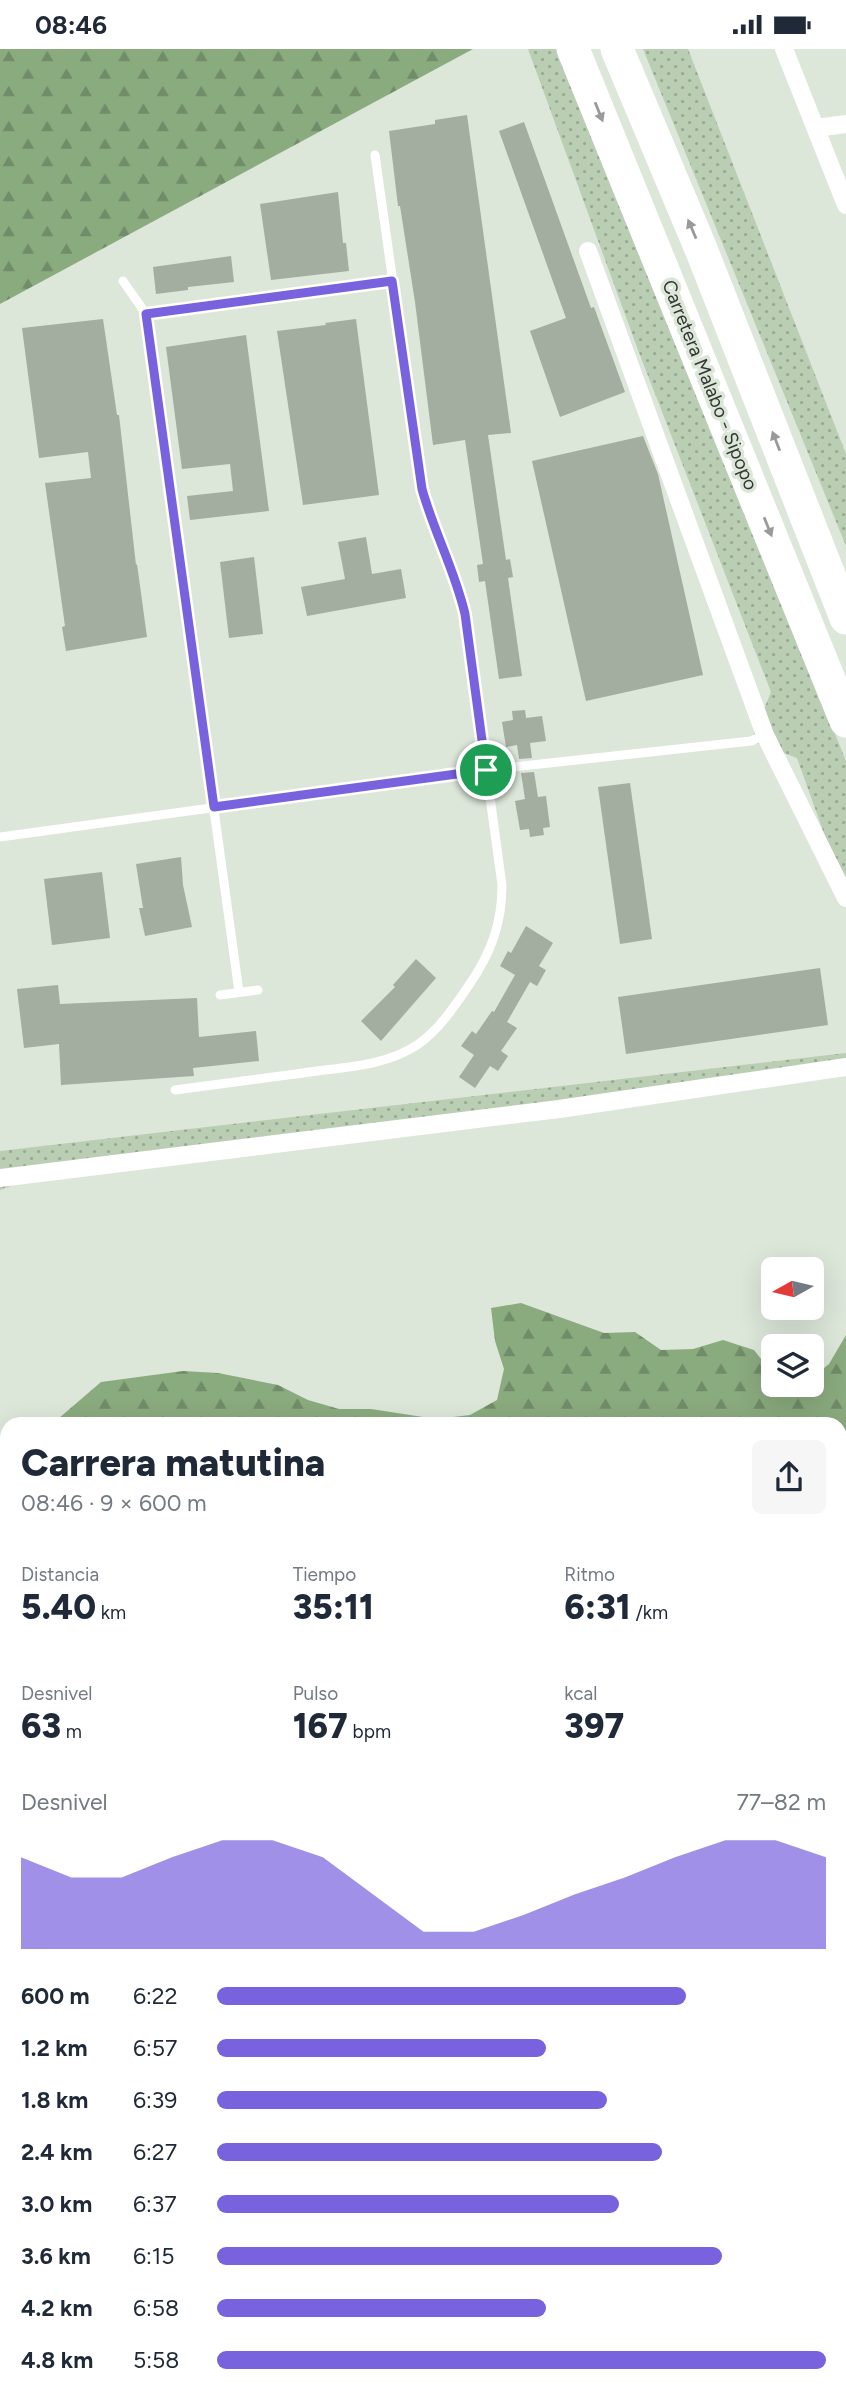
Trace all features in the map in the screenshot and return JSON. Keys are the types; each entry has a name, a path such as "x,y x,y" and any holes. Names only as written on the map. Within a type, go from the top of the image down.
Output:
{"highway":[{"name":"Carretera Malabo - Sipopo","path":"573,49 846,721"},
{"name":"Carretera Malabo - Sipopo","path":"617,49 701,249 846,618"}],"street":[{"path":"785,49 846,205"},
{"path":"816,128 846,124"},
{"path":"588,251 765,735 846,898"},
{"path":"0,1178 559,1109 846,1067"}],"lane":[{"path":"175,1090 384,1060 405,1053 436,1028 458,1001 483,964 493,945 499,924 502,885 465,614 459,589 430,517 422,489 375,155"},
{"path":"123,281 146,314 239,992"},
{"path":"146,314 392,281"},
{"path":"0,835 486,770 751,741 765,735"},
{"path":"219,995 258,990"}],"green space":[{"path":"0,49 473,49 0,304"},
{"path":"528,49 557,49 846,761 846,895 797,758 751,741 771,692 638,350"},
{"path":"643,49 688,49 846,454 846,546"},
{"path":"846,1053 846,1073 642,1104 14,1185 0,1190 0,1151"},
{"path":"521,1303 604,1333 635,1332 661,1350 693,1349 723,1340 754,1350 761,1359 761,1397 824,1397 824,1368 846,1335 846,1417 453,1417 470,1415 497,1400 504,1369 495,1341 491,1308"},
{"path":"183,1371 218,1373 278,1385 308,1400 339,1409 371,1409 423,1417 60,1417 101,1382"}],"building":[{"path":"467,115 511,433 488,435 506,560 510,559 513,577 508,578 522,676 499,679 485,581 479,582 477,565 483,564 465,440 433,445 389,131 435,124 435,120"},
{"path":"524,122 591,308 594,307 625,392 560,417 530,331 566,318 499,131"},
{"path":"338,192 349,271 271,280 260,204"},
{"path":"231,256 234,282 156,294 153,267"},
{"path":"103,319 119,415 147,637 66,651 62,627 65,626 45,483 91,478 88,452 39,458 22,328"},
{"path":"356,319 379,495 303,505 277,331"},
{"path":"246,335 269,511 190,520 187,496 233,491 230,464 182,469 166,347"},
{"path":"643,436 658,474 703,675 586,701 532,461"},
{"path":"366,537 372,574 401,569 406,598 307,616 301,587 345,579 338,542"},
{"path":"254,557 263,634 229,638 220,562"},
{"path":"525,710 526,718 542,716 546,741 530,743 532,758 519,759 517,745 506,747 502,722 513,720 512,711"},
{"path":"534,772 538,797 546,796 550,827 543,828 544,835 530,837 529,829 520,830 515,801 525,799 521,773"},
{"path":"630,783 652,939 620,944 598,787"},
{"path":"181,857 183,885 192,927 145,936 139,908 143,908 136,864"},
{"path":"102,872 110,938 52,945 44,879"},
{"path":"526,926 553,943 539,966 546,970 537,986 530,982 507,1022 517,1028 501,1051 508,1056 498,1071 490,1066 475,1088 459,1077 474,1055 461,1046 472,1031 476,1034 492,1011 494,1012 515,975 500,966 508,951 511,953"},
{"path":"416,959 436,978 381,1041 361,1021 395,987 393,985"},
{"path":"820,968 828,1025 626,1054 618,997"},
{"path":"58,985 60,1004 197,998 199,1037 256,1031 259,1061 193,1068 194,1076 61,1085 59,1044 24,1048 17,989"}],"route":[{"path":"392,281 422,489 430,517 459,589 465,614 486,770 214,807 146,314 392,281"}]}
